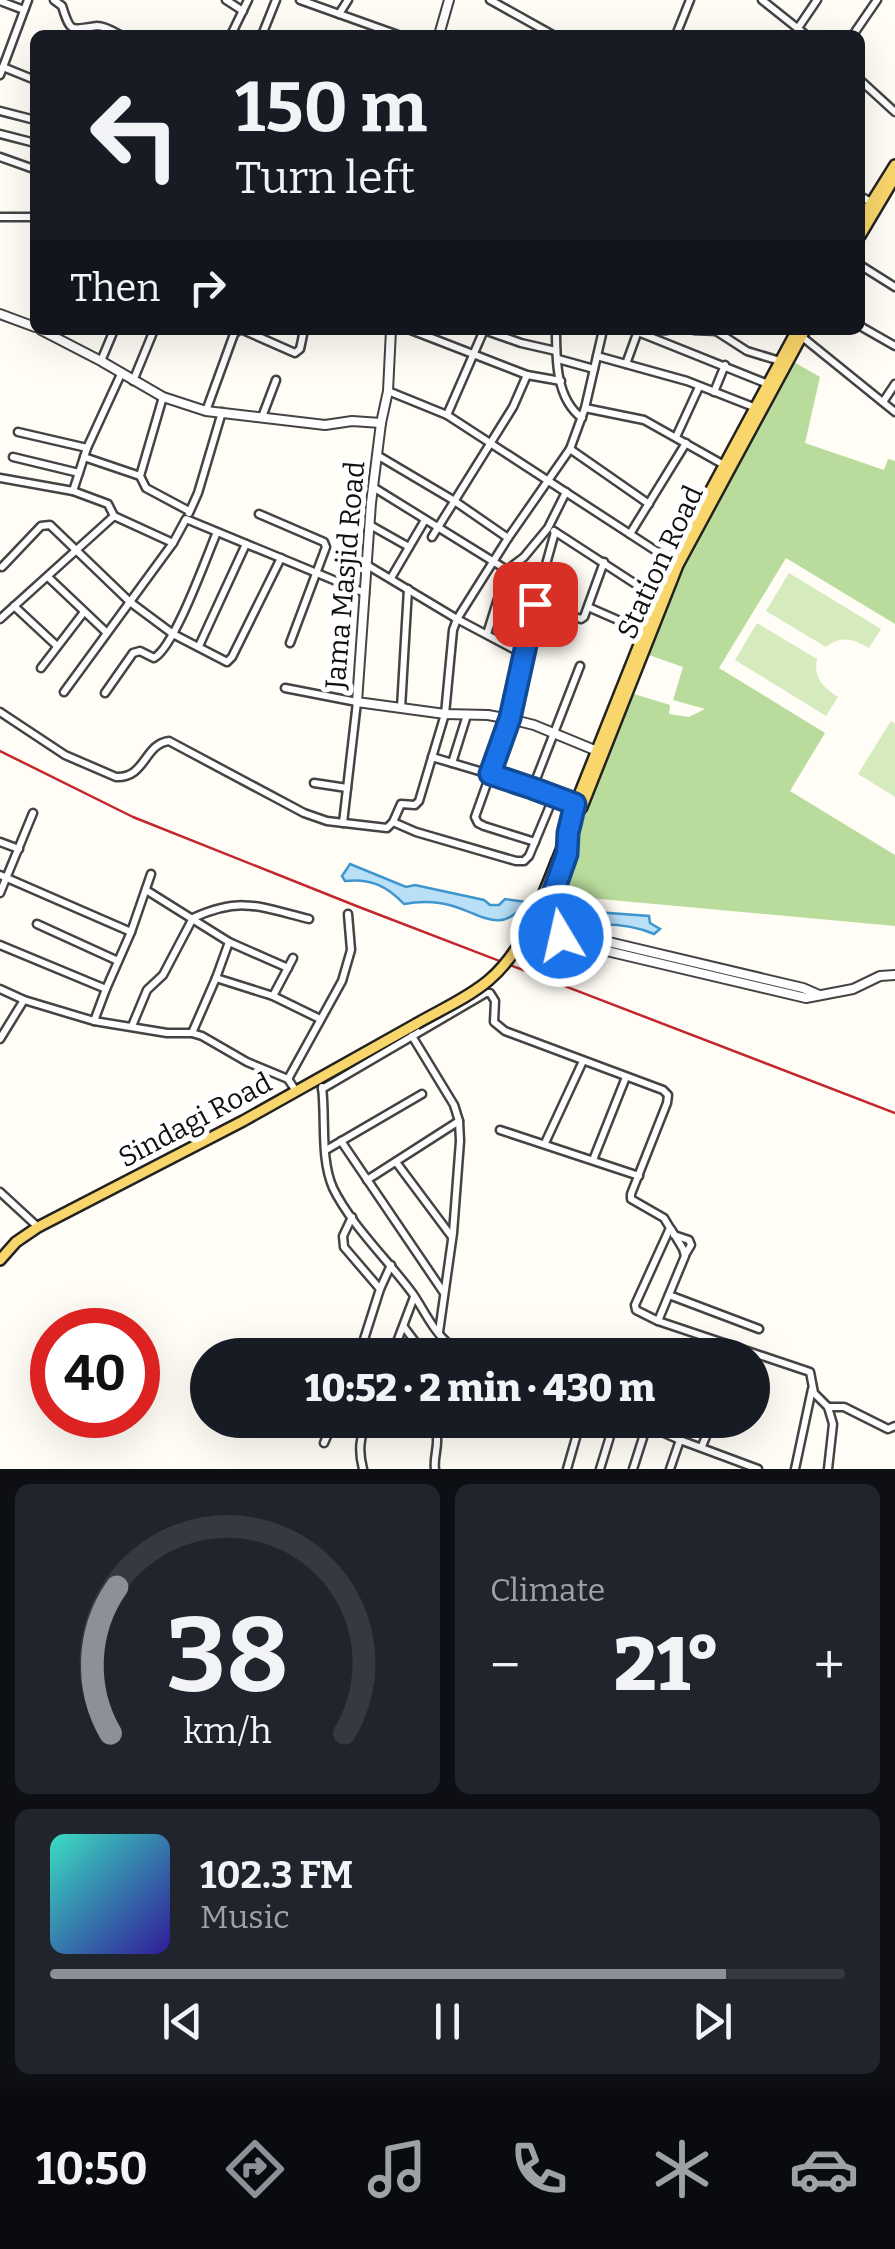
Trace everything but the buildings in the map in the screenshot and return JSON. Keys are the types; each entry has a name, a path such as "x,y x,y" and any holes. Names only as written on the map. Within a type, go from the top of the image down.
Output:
{"main road":[{"path":"865,212 895,164"},
{"path":"865,228 895,177"},
{"name":"Station Road","path":"416,1024 487,982 520,944 568,833 596,751 658,598 724,464 780,360 798,335"},
{"name":"Station Road","path":"578,806 675,564 798,335"},
{"name":"Sindagi Road","path":"0,1260 16,1242 38,1227 416,1024"}],"street":[{"path":"28,0 1,71 30,79"},
{"path":"54,0 77,30"},
{"path":"226,0 243,11"},
{"path":"234,30 248,0"},
{"path":"264,30 276,0"},
{"path":"300,0 373,30"},
{"path":"339,14 348,0"},
{"path":"440,30 449,0"},
{"path":"490,0 545,30"},
{"path":"678,30 690,0"},
{"path":"762,0 800,30"},
{"path":"798,28 817,0"},
{"path":"857,30 878,0"},
{"path":"0,1 24,10"},
{"path":"865,85 895,112"},
{"path":"0,112 30,119"},
{"path":"0,134 30,142"},
{"path":"0,157 30,168"},
{"path":"865,199 871,202"},
{"path":"0,217 30,218"},
{"path":"865,269 895,287"},
{"path":"0,314 30,326"},
{"path":"865,329 895,346"},
{"path":"50,335 163,397 206,411 324,425 359,420 381,423"},
{"path":"101,361 112,335"},
{"path":"133,381 152,335"},
{"path":"206,411 234,335"},
{"path":"253,335 295,353 303,335"},
{"name":"Jama Masjid Road","path":"344,823 373,487 388,390 391,335"},
{"path":"423,335 527,375 562,381"},
{"path":"447,415 482,335"},
{"path":"498,335 594,369"},
{"path":"556,335 563,395 582,418"},
{"path":"0,712 65,756 116,778 132,774 159,742 168,741 304,813 327,821 387,828 401,804 418,804 446,714 457,619 570,449 585,408 601,335"},
{"path":"626,364 635,335"},
{"path":"646,335 768,384"},
{"path":"725,335 748,351 780,360"},
{"path":"804,335 895,412"},
{"path":"597,356 756,408"},
{"path":"714,392 725,366"},
{"path":"74,490 84,457 122,374"},
{"path":"432,537 512,407 527,375"},
{"path":"262,417 276,380"},
{"path":"883,402 895,384"},
{"path":"676,437 699,387"},
{"path":"388,390 447,415 675,564"},
{"path":"163,397 140,476 142,485 217,532 366,594"},
{"path":"585,408 644,420 724,464"},
{"path":"64,692 173,543 198,493 222,412"},
{"path":"18,432 88,448"},
{"path":"630,534 686,443"},
{"path":"570,449 649,504"},
{"path":"377,454 508,538"},
{"path":"14,456 79,472"},
{"path":"84,457 140,476"},
{"path":"0,478 74,490 108,504 114,516 173,543"},
{"path":"373,487 507,570"},
{"path":"535,842 476,821 510,718 552,530 566,492"},
{"path":"259,514 324,542 326,547 290,643"},
{"path":"0,618 114,516"},
{"path":"391,578 426,520"},
{"path":"2,567 45,525 55,527 130,602 173,634 222,662 229,660 281,558"},
{"path":"370,525 409,547"},
{"path":"552,530 658,598"},
{"path":"486,631 507,570 552,530"},
{"path":"105,693 133,653 140,651 157,658 173,634 217,532"},
{"path":"199,646 246,544"},
{"path":"535,604 581,619 604,562"},
{"path":"367,565 523,654"},
{"path":"48,577 106,632"},
{"path":"401,708 408,588"},
{"path":"14,606 57,646"},
{"path":"588,608 643,631"},
{"path":"41,668 84,612"},
{"path":"532,788 580,666"},
{"path":"285,688 401,708 510,718 596,751"},
{"path":"452,763 466,715"},
{"path":"432,758 578,806"},
{"path":"314,783 348,788"},
{"path":"393,822 416,832 524,861 554,796"},
{"path":"0,893 3,876 33,813"},
{"path":"568,833 567,854 550,902 555,932 561,936 594,948 806,998 852,990 872,979 895,975"},
{"path":"0,842 18,849"},
{"path":"94,1021 152,874"},
{"path":"3,876 130,932"},
{"path":"146,890 229,942 288,968"},
{"path":"132,1026 147,990 163,975 193,918 242,903 309,919"},
{"path":"288,1079 342,982 351,950 348,914"},
{"path":"38,924 118,961"},
{"path":"192,1033 229,942"},
{"path":"0,945 106,989"},
{"path":"273,996 293,958"},
{"path":"216,978 273,996 320,1020"},
{"path":"0,989 94,1021 202,1036 288,1079 296,1091"},
{"path":"322,1089 490,993 495,1000 496,1026 663,1090 668,1099 630,1199 664,1218 684,1256 658,1321"},
{"path":"0,1038 24,1000"},
{"path":"412,1036 454,1105 459,1121 452,1238 439,1334"},
{"path":"544,1143 583,1061"},
{"path":"321,1076 327,1167 334,1188 443,1338"},
{"path":"594,1160 626,1076"},
{"path":"326,1150 422,1094"},
{"path":"367,1180 459,1121"},
{"path":"500,1130 638,1176"},
{"path":"341,1141 444,1294"},
{"path":"396,1162 452,1238"},
{"path":"0,1192 38,1227"},
{"path":"352,1217 343,1236 344,1247 380,1290"},
{"path":"670,1233 635,1305 638,1313 810,1372 812,1388 828,1407 834,1424 828,1469"},
{"path":"364,1338 391,1265"},
{"path":"668,1295 759,1330"},
{"path":"398,1338 415,1296"},
{"path":"403,1326 412,1338"},
{"path":"794,1469 812,1388"},
{"path":"828,1407 844,1407 894,1429"},
{"path":"324,1443 326,1438"},
{"path":"361,1438 363,1469"},
{"path":"435,1469 437,1438"},
{"path":"568,1469 576,1438"},
{"path":"600,1469 609,1438"},
{"path":"633,1469 643,1438"},
{"path":"676,1438 758,1469"},
{"path":"702,1446 705,1438"},
{"path":"670,1469 680,1440"}],"green space":[{"path":"794,362 820,377 805,443 884,470 888,459 895,461 895,624 786,558 719,668 825,733 790,791 895,855 895,926 556,895 631,693 670,705 669,714 689,717 705,709 673,700 683,667 646,654 679,574"},
{"path":"789,573 881,629 869,648 847,640 826,647 766,611"},
{"path":"757,623 817,659 820,681 838,697 826,716 735,660"},
{"path":"891,721 895,724 895,797 858,774"}],"water":[{"path":"350,864 406,887 415,885 484,900 490,905 499,905 505,899 526,902 509,918 500,920 441,903 404,904 378,885 345,881 342,876"},
{"path":"568,910 649,916 650,923 660,929 654,934 609,925 562,929 560,913"}],"railway":[{"path":"0,751 133,817 895,1113"}],"route":[{"path":"535,604 510,718 490,774 575,804 567,854 550,902 555,932 561,936"}]}
